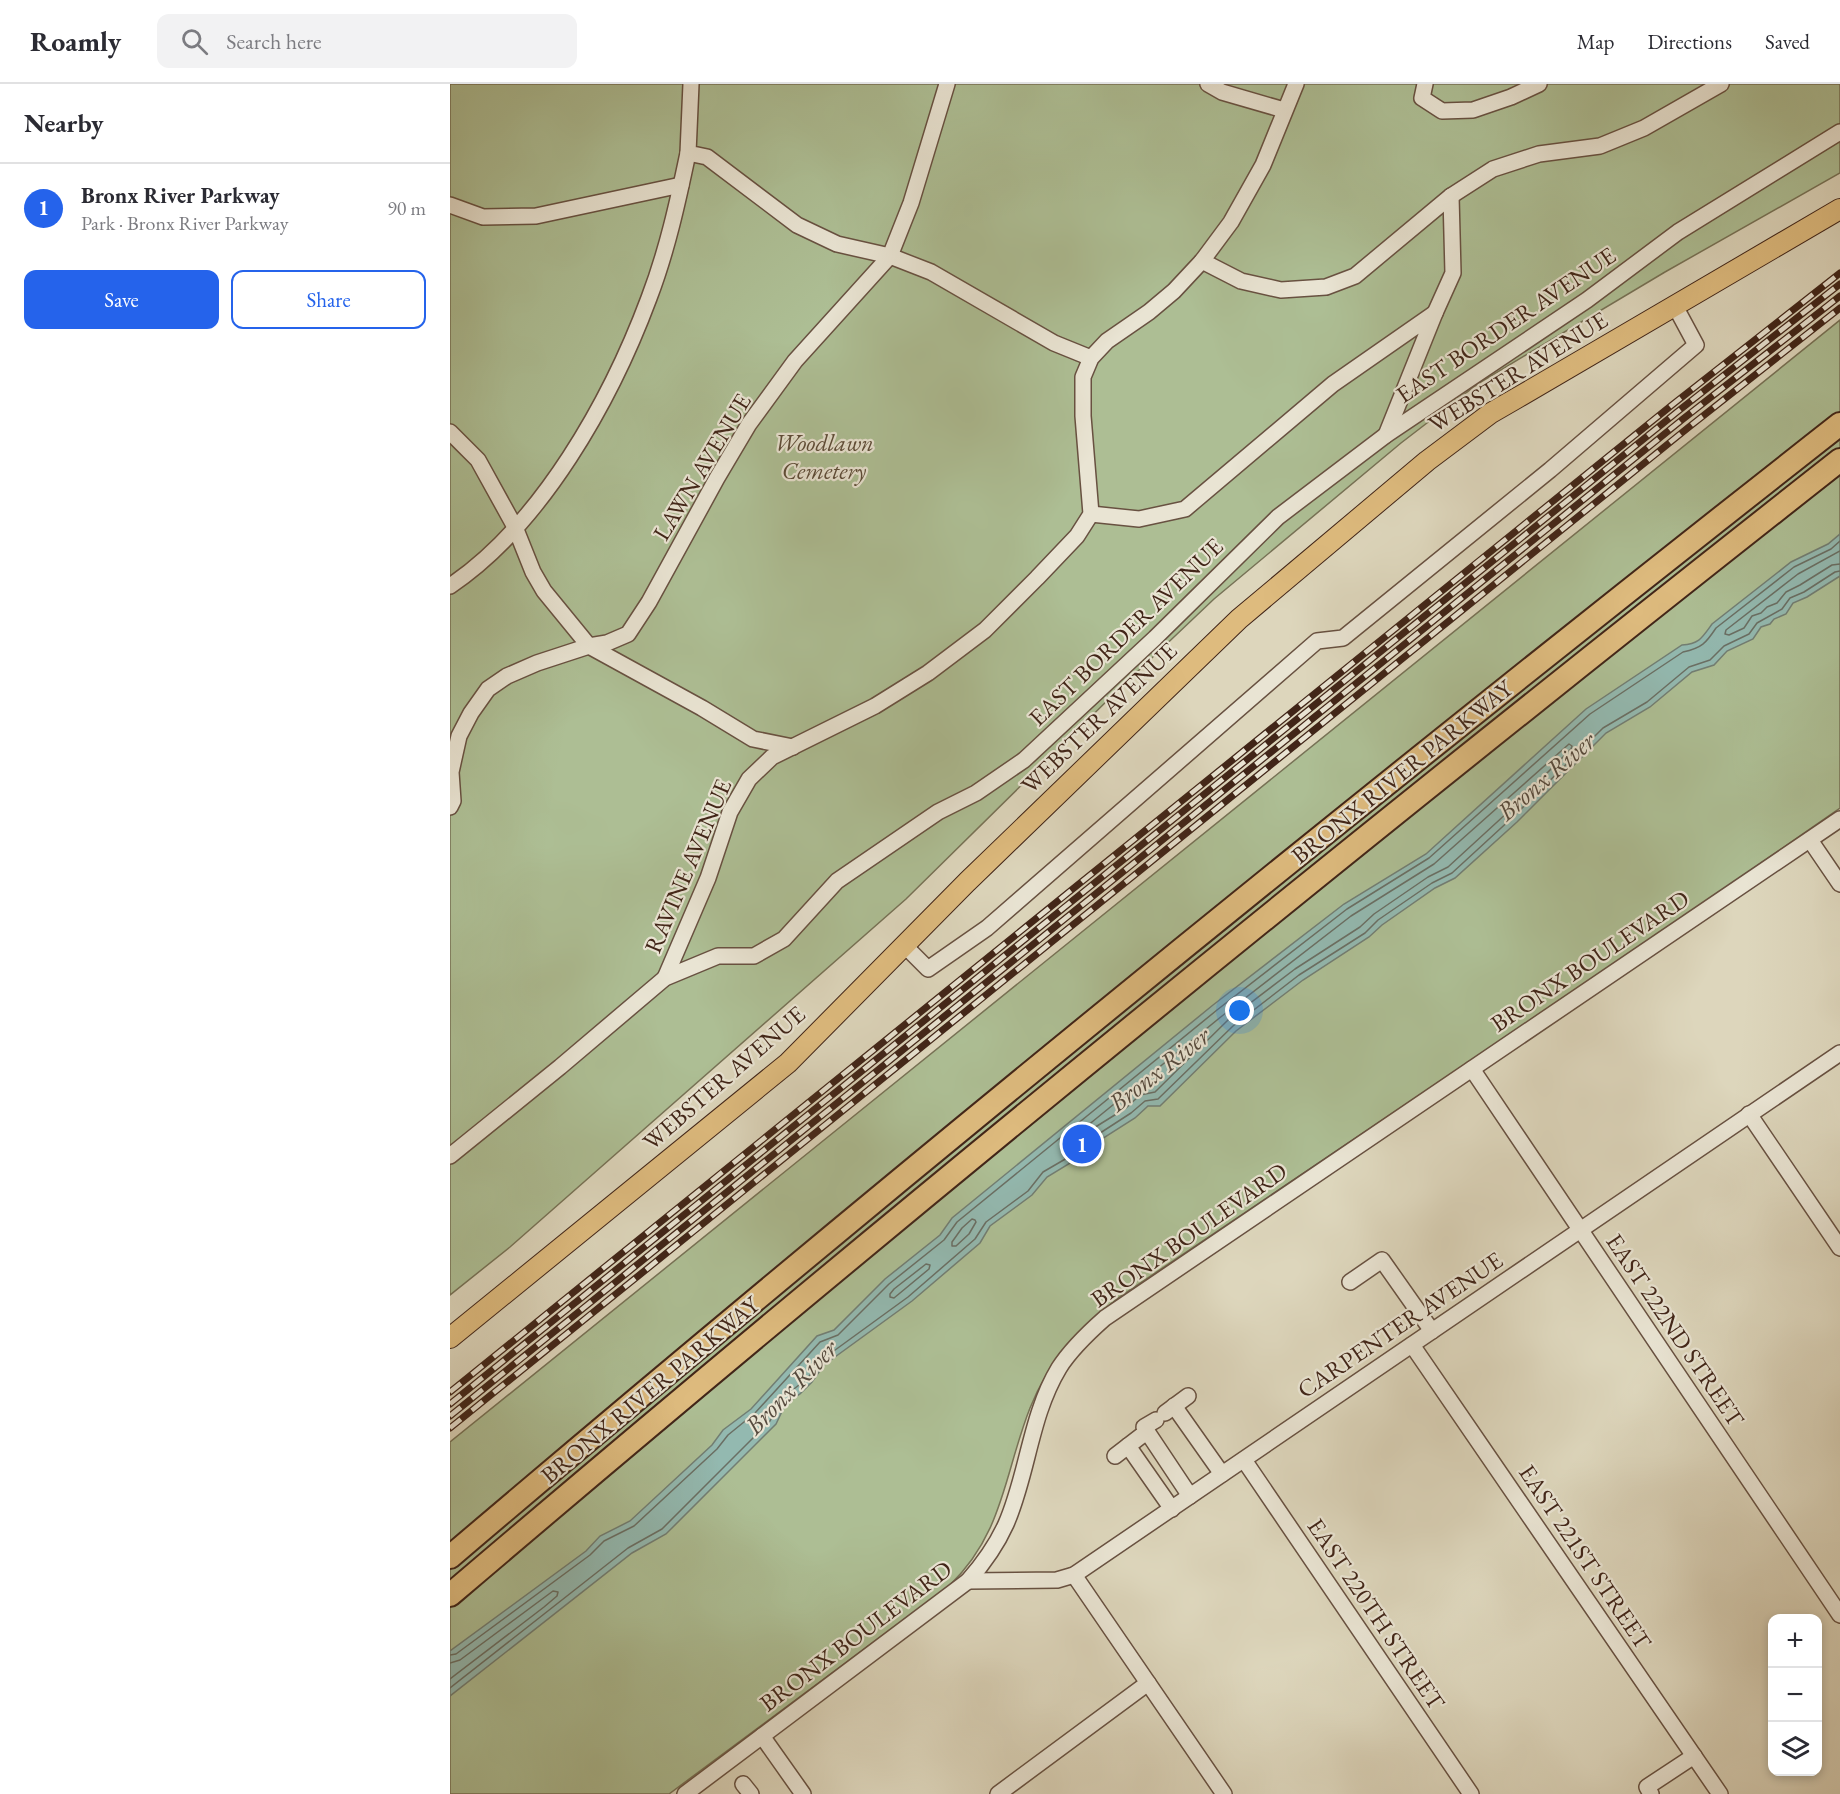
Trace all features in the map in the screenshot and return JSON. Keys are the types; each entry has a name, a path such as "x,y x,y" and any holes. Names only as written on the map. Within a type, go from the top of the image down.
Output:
{"highway":[{"name":"BRONX RIVER PARKWAY","path":"450,1557 765,1292 1183,947 1570,636 1840,424"},
{"name":"BRONX RIVER PARKWAY","path":"450,1595 731,1357 1133,1024 1504,725 1840,460"}],"main road":[{"name":"WEBSTER AVENUE","path":"450,1338 788,1063 904,945 1214,641 1402,481 1491,413 1840,208"}],"street":[{"path":"450,586 495,550 544,493 570,455 614,380 650,297 677,208 688,153 691,84"},
{"name":"LAWN AVENUE","path":"450,807 453,801 450,772 459,736 471,713 488,689 507,676 537,663 589,646 607,643 628,634 649,602 749,424 795,361 890,256 911,203 947,84"},
{"path":"1208,84 1221,92 1284,110"},
{"path":"1296,84 1263,165 1231,222 1202,261 1174,291 1149,312 1107,341 1091,358 1083,377 1083,416 1091,514 1139,519 1185,509 1333,384 1435,313"},
{"path":"1425,84 1422,98 1442,111 1473,110 1511,97 1539,84"},
{"path":"1202,261 1241,281 1281,290 1326,287 1355,276 1451,196 1493,169 1539,154 1600,146 1644,128 1721,84"},
{"name":"EAST BORDER AVENUE","path":"450,1156 560,1068 665,978 718,956 754,956 783,939 837,881 938,812 976,793 1024,760 1155,638 1278,517 1386,435 1587,300 1678,232 1840,132"},
{"path":"688,153 707,157 797,225 837,244 890,256 932,272 1054,343 1091,358"},
{"path":"450,205 483,217 536,216 681,185"},
{"path":"1386,435 1453,273 1451,196"},
{"path":"904,945 928,969 987,928 1317,641 1343,638 1550,470 1696,345 1675,306"},
{"path":"450,432 478,460 515,527 533,572 544,591 589,646 702,708 753,739 793,747"},
{"name":"RAVINE AVENUE","path":"665,978 708,878 730,812 748,779 772,757 884,700 928,673 984,630 1069,544 1091,514"},
{"name":"BRONX BOULEVARD","path":"685,1794 968,1581 986,1558 1006,1524 1041,1408 1052,1382 1065,1359 1084,1338 1118,1308 1840,819"},
{"path":"1810,840 1840,884"},
{"name":"CARPENTER AVENUE","path":"968,1581 1058,1580 1074,1575 1840,1053"},
{"name":"EAST 222ND STREET","path":"1472,1070 1840,1615"},
{"path":"1749,1114 1840,1248"},
{"path":"1350,1282 1382,1260 1432,1331"},
{"name":"EAST 221ST STREET","path":"1412,1345 1720,1794"},
{"path":"1188,1396 1144,1427 1190,1496"},
{"path":"1165,1413 1222,1474"},
{"path":"1115,1456 1135,1441 1172,1509"},
{"name":"EAST 220TH STREET","path":"1244,1460 1471,1794"},
{"path":"1074,1575 1224,1794"},
{"path":"998,1794 1148,1683"},
{"path":"762,1736 803,1794"},
{"path":"1651,1794 1647,1787 1694,1756"}],"green space":[{"name":"Woodlawn Cemetery","path":"450,84 1840,84 1840,173 1665,272 1479,383 1401,443 1214,599 906,899 510,1247 450,1295"},
{"path":"1840,320 1840,808 1665,930 1118,1298 1078,1334 1046,1375 1021,1432 992,1524 967,1566 949,1586 669,1794 450,1794 450,1442"}],"water":[{"name":"Bronx River","path":"1840,534 1840,576 1793,603 1786,614 1761,627 1753,639 1727,651 1714,665 1692,672 1650,707 1606,733 1517,822 1455,878 1435,888 1382,925 1369,937 1303,980 1236,1031 1160,1106 1148,1106 1135,1118 1097,1142 1090,1151 1047,1177 1032,1195 990,1226 980,1243 912,1301 824,1365 800,1394 786,1403 776,1424 666,1534 632,1553 450,1696 450,1651 586,1551 600,1536 630,1521 712,1445 723,1430 751,1409 817,1336 834,1330 885,1279 940,1235 952,1218 1213,1005 1344,904 1426,854 1586,709 1682,645 1700,639 1712,624 1791,562 1828,544"}],"railway":[{"path":"450,1392 1672,405 1840,273"},
{"path":"450,1404 1677,412 1840,284"},
{"path":"450,1416 1683,419 1840,296"},
{"path":"450,1428 1689,427 1840,308"}],"place":[{"name":"Bronx River Parkway","path":"1082,1144"}]}
